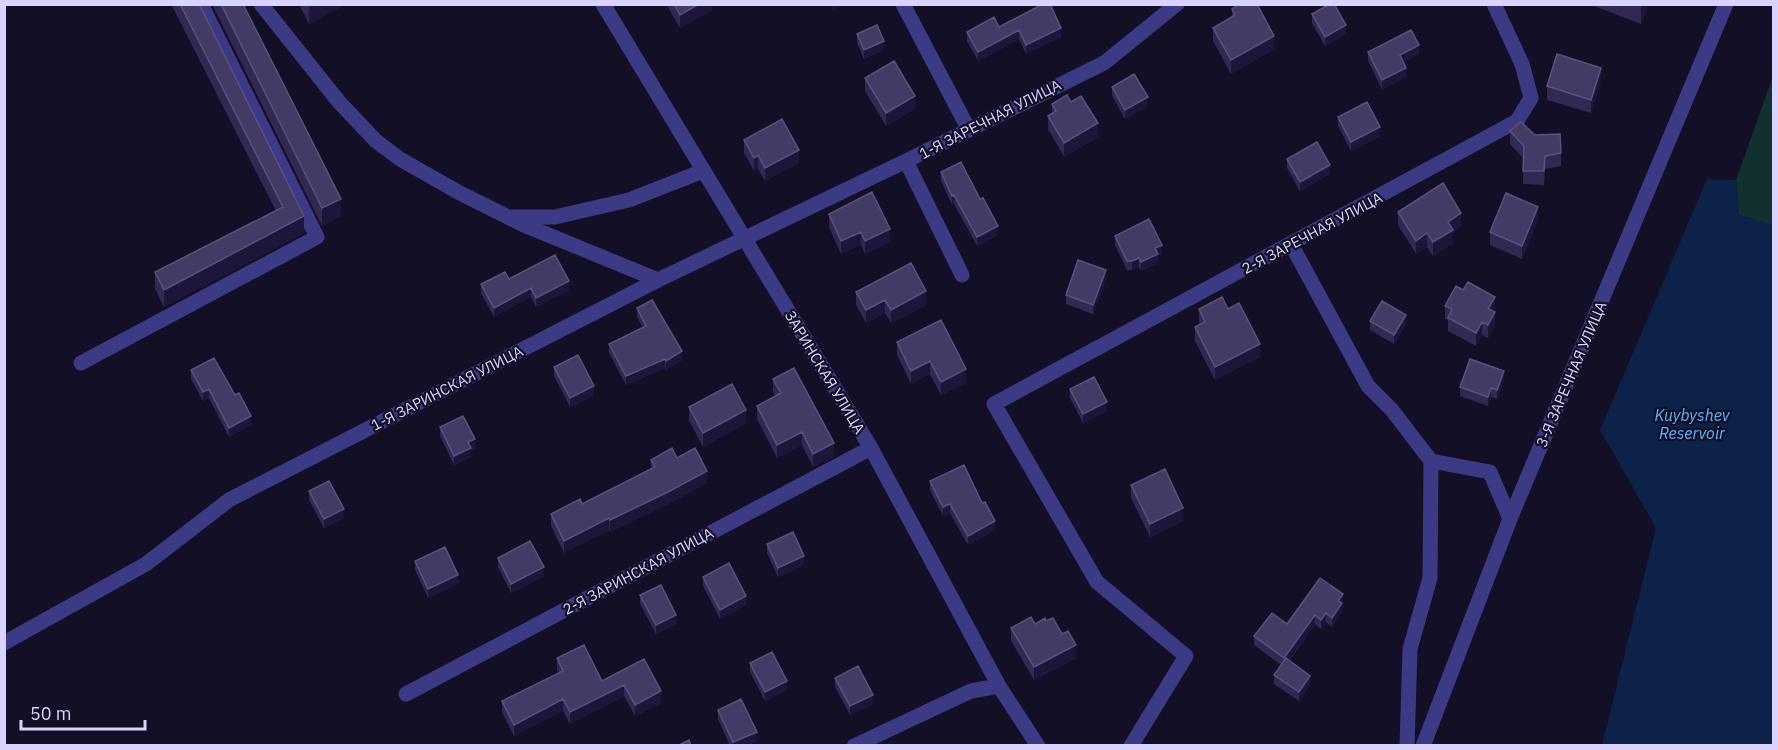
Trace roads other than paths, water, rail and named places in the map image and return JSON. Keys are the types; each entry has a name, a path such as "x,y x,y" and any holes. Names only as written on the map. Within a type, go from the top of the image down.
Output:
{"street":[{"path":"81,363 317,237 201,4"},
{"path":"261,4 339,102 376,141 400,159 458,192 534,229 658,280"},
{"name":"ЗАРИНСКАЯ УЛИЦА","path":"603,4 871,448 999,686 1038,746"},
{"path":"903,4 969,130"},
{"name":"1-Я ЗАРЕЧНАЯ УЛИЦА","path":"962,275 906,161 1104,63 1177,4"},
{"name":"2-Я ЗАРЕЧНАЯ УЛИЦА","path":"1131,746 1186,656 1097,582 994,404 1517,121 1531,98 1522,64 1494,4"},
{"name":"3-Я ЗАРЕЧНАЯ УЛИЦА","path":"1423,746 1510,519 1726,4"},
{"name":"1-Я ЗАРИНСКАЯ УЛИЦА","path":"4,643 146,564 230,500 658,280 906,161"},
{"path":"509,217 555,217 618,202 703,171"},
{"path":"1291,244 1368,386 1392,410 1431,461 1430,579 1410,649 1407,746"},
{"name":"2-Я ЗАРИНСКАЯ УЛИЦА","path":"406,694 871,448"},
{"path":"1431,461 1490,472 1510,519"},
{"path":"854,746 971,691 999,686"}],"water":[{"name":"Kuybyshev Reservoir","path":"1707,179 1736,180 1739,215 1773,225 1773,745 1602,745 1656,528 1600,430"}]}
